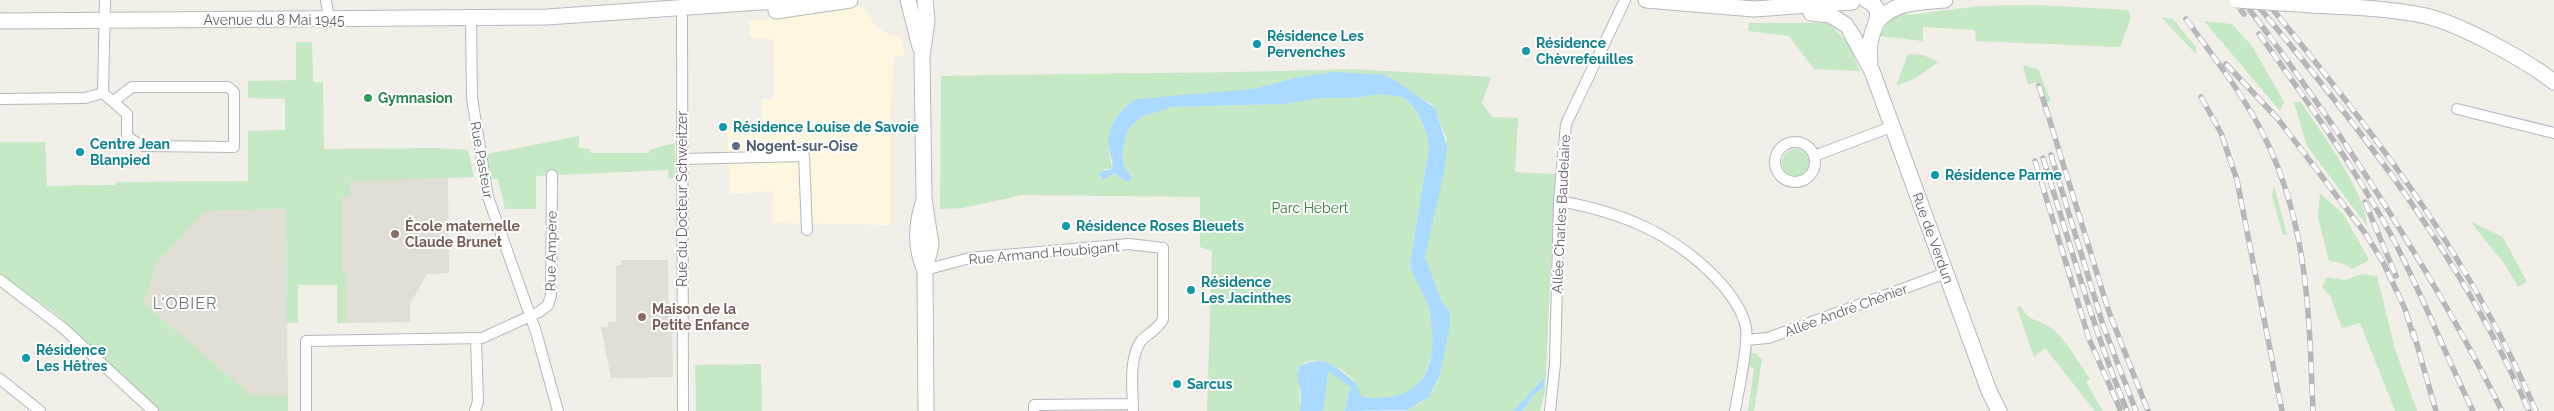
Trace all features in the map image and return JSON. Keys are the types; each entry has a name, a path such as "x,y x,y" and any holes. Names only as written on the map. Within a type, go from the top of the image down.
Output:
{"main road":[{"path":"786,3 850,0"},
{"path":"908,0 922,56"},
{"path":"925,0 927,21 922,56 924,198 928,214 931,245 925,270 926,411"},
{"path":"1646,0 1754,9 1783,14 1827,14 1848,28 1863,34 1877,24 1887,12 1902,5 1945,0"},
{"path":"1754,9 1874,0"},
{"path":"2237,0 2400,12 2443,21 2481,40 2554,82"},
{"path":"1860,1 1876,8 1877,24"},
{"path":"1848,28 1844,11 1860,1"},
{"name":"Avenue du 8 Mai 1945","path":"0,21 547,17 786,3"},
{"name":"Avenue du 8 Mai 1945","path":"648,10 682,17 786,3"},
{"name":"Rue de Verdun","path":"1872,71 1870,50 1877,24"},
{"name":"Rue de Verdun","path":"1848,28 1872,71 1997,409"}],"street":[{"path":"104,93 105,0"},
{"path":"326,0 329,4 329,20"},
{"name":"Allée Charles Baudelaire","path":"1550,411 1555,364 1563,138 1568,117 1625,0"},
{"name":"Rue du Docteur Schweitzer","path":"682,17 683,411"},
{"name":"Rue Pasteur","path":"471,18 472,98 488,197 530,316 558,411"},
{"path":"104,93 127,114 127,137 143,146 234,147 234,92 228,87 132,87 114,101"},
{"path":"0,99 85,98 104,93"},
{"path":"2458,109 2554,133"},
{"path":"1814,156 1892,127"},
{"path":"682,159 804,156 807,230"},
{"name":"Rue Ampère","path":"306,411 306,341 476,339 488,336 544,309 551,295 552,175"},
{"path":"1560,201 1622,216 1655,231 1684,250 1706,268 1733,299 1744,322 1746,340 1735,411"},
{"name":"Rue Armand Houbigant","path":"925,270 970,258 1130,244 1163,248 1163,319 1161,323 1146,335 1137,348 1133,364 1133,407"},
{"name":"Allée André Chénier","path":"1746,340 1761,340 1774,336 1946,273"},
{"path":"1,283 63,328 153,411"},
{"path":"475,411 478,401 476,339"},
{"path":"0,379 40,411"},
{"path":"1034,411 1034,405 1133,407"}],"shaded area":[{"path":"863,6 874,24 885,33 902,38 904,56 894,57 891,106 891,225 772,223 773,191 730,194 727,131 741,124 762,123 761,99 774,99 773,40 749,38 749,20 767,20 770,16 836,12"},
{"name":"École maternelle Claude Brunet","path":"448,178 449,273 427,274 410,304 410,322 346,323 346,274 342,270 342,197 350,180"},
{"path":"286,209 288,396 252,396 144,303 156,264 205,211"},
{"name":"Maison de la Petite Enfance","path":"621,260 668,260 669,326 672,331 673,377 611,378 601,327 608,327 608,322 616,322 616,265 621,265"}],"green space":[{"path":"2035,5 2128,10 2131,18 2120,47 1976,41 1975,30 1923,27 1923,41 1879,36 1891,18 1906,11 1908,15 1981,6"},
{"path":"2161,17 2173,19 2196,47 2196,54"},
{"path":"2204,21 2232,24 2252,46 2284,102 2280,111"},
{"path":"1749,23 1828,23 1849,44 1860,71 1814,69 1789,36 1748,31"},
{"path":"296,42 312,42 313,82 323,82 324,149 438,148 468,150 474,177 350,181 350,197 342,197 342,270 346,274 346,323 337,323 337,285 298,285 298,323 287,323 286,209 205,211 156,264 144,303 252,396 288,396 288,411 160,411 55,313 0,274 0,142 45,142 47,186 115,185 116,182 248,181 248,131 285,130 285,99 248,98 248,81 296,80"},
{"path":"1908,54 1923,55 1938,62 1916,78 1896,86"},
{"path":"2023,65 2038,69 2051,101 2045,104 2035,82 2028,85"},
{"name":"Parc Hebert","path":"1352,69 1491,77 1482,103 1492,117 1518,118 1515,172 1555,174 1545,392 1540,411 1522,411 1533,396 1544,387 1545,378 1513,411 1405,411 1421,403 1432,393 1440,375 1450,320 1450,312 1442,302 1425,256 1447,140 1433,105 1383,75 1295,78 1253,89 1178,97 1142,98 1126,106 1114,121 1108,147 1112,169 1104,169 1100,178 1103,180 1115,173 1123,180 1131,181 1132,176 1124,166 1122,152 1128,129 1141,117 1172,107 1285,104 1319,98 1354,98 1380,94 1403,97 1413,107 1420,120 1429,148 1410,263 1428,305 1431,317 1432,345 1426,372 1419,383 1410,391 1397,396 1376,399 1363,397 1358,392 1355,381 1343,371 1328,363 1313,361 1305,363 1298,368 1300,411 1207,411 1212,251 1200,247 1200,197 1022,195 963,208 940,209 941,76"},
{"path":"2294,102 2301,102 2341,162 2359,196 2367,226 2307,146"},
{"path":"579,136 579,148 590,149 591,153 649,153 649,150 675,143 675,177 669,179 668,170 536,176 536,209 505,209 498,179 492,179 487,154"},
{"path":"1796,149 1806,153 1810,163 1806,173 1796,177 1786,173 1782,163 1786,153"},
{"path":"2274,185 2287,235 2283,235 2272,196"},
{"path":"2320,193 2344,215 2369,260 2353,269 2341,263 2329,261 2318,217"},
{"path":"2470,221 2503,237 2527,282 2518,287 2506,266"},
{"path":"2361,274 2377,276 2395,349 2417,411 2395,411 2360,323 2342,328 2330,296 2322,287 2327,277 2345,280"},
{"path":"2020,306 2030,317 2048,326 2066,343 2090,379 2086,382 2103,411 2095,411 2045,348 2034,357 2017,308"},
{"path":"1749,353 1756,353 1762,359 1754,411 1748,411 1754,369 1747,365"},
{"path":"761,364 762,411 696,411 695,365"},
{"path":"1329,371 1333,371 1350,387 1345,411 1323,411"}],"water":[{"path":"1334,72 1383,75 1393,79 1435,108 1447,146 1445,168 1425,256 1442,302 1450,312 1450,325 1440,375 1429,397 1408,410 1345,411 1350,387 1329,371 1323,411 1300,411 1301,396 1297,372 1300,366 1310,362 1323,361 1333,365 1356,383 1361,396 1378,398 1403,394 1423,378 1428,367 1432,341 1430,313 1410,263 1429,148 1421,120 1413,107 1403,97 1380,94 1354,98 1319,98 1285,104 1172,107 1141,117 1128,129 1122,153 1124,166 1132,177 1131,181 1125,181 1115,173 1103,180 1099,175 1101,171 1112,169 1108,141 1111,127 1119,114 1136,99 1253,89 1295,78"},
{"path":"1545,377 1544,387 1533,396 1522,411 1513,411"}],"railway":[{"path":"2233,0 2244,14"},
{"path":"2242,0 2315,99 2382,201 2445,304 2502,411"},
{"path":"2253,0 2332,97 2406,195 2472,299 2502,354 2529,411"},
{"path":"2265,0 2381,146 2416,196 2481,299 2510,354 2536,411"},
{"path":"2186,19 2253,115 2277,164 2297,232 2303,267 2310,338 2313,411"},
{"path":"2259,34 2328,131 2390,233 2473,411"},
{"path":"2226,64 2278,119 2365,233 2383,262 2405,309 2414,338"},
{"path":"2039,86 2109,312 2148,411"},
{"path":"2201,97 2221,133 2237,180 2282,411"},
{"path":"2051,155 2103,325 2136,411"},
{"path":"2043,158 2093,317 2127,411"},
{"path":"2035,161 2089,339 2120,409"},
{"path":"2365,202 2396,276"},
{"path":"2413,331 2436,411"}],"place":[{"name":"Résidence Les Pervenches","path":"1257,44"},
{"name":"Résidence Chèvrefeuilles","path":"1526,51"},
{"name":"Gymnasion","path":"368,98"},
{"name":"Résidence Louise de Savoie","path":"723,127"},
{"name":"Nogent-sur-Oise","path":"736,146"},
{"name":"Centre Jean Blanpied","path":"80,152"},
{"name":"Résidence Parme","path":"1935,175"},
{"name":"Résidence Roses Bleuets","path":"1066,226"},
{"name":"École maternelle Claude Brunet","path":"395,234"},
{"name":"Résidence Les Jacinthes","path":"1191,290"},
{"name":"Maison de la Petite Enfance","path":"642,317"},
{"name":"Résidence Les Hêtres","path":"26,358"},
{"name":"Sarcus","path":"1177,384"}],"district":[{"name":"L'OBIER","path":"185,303"}]}
